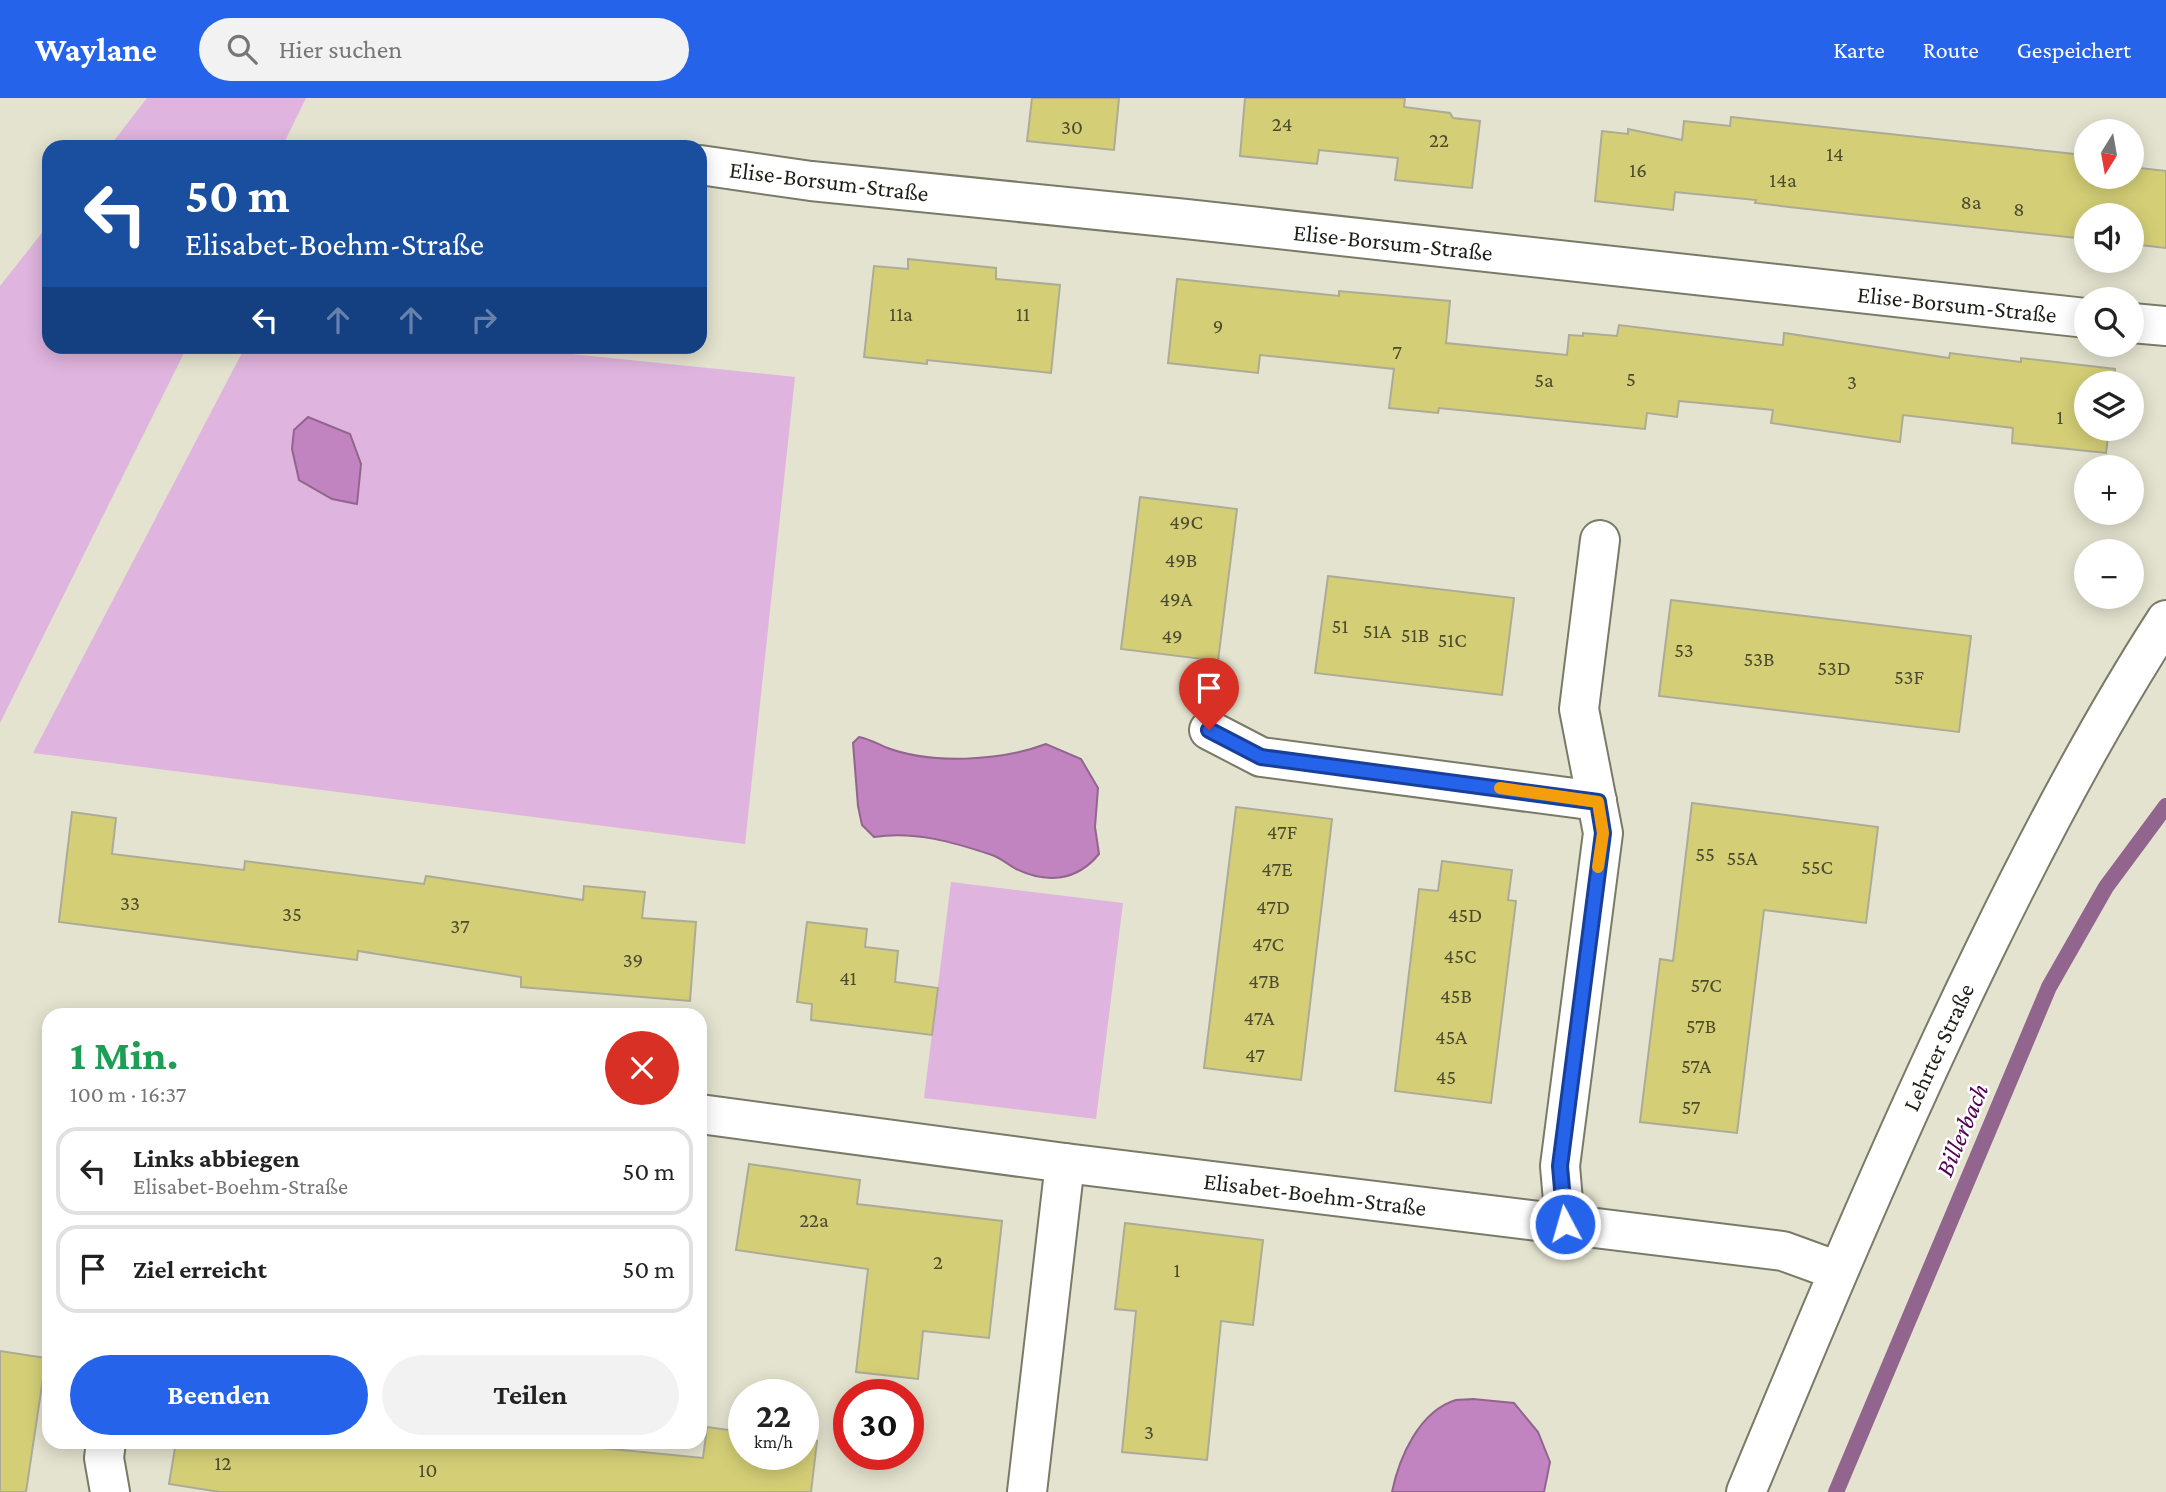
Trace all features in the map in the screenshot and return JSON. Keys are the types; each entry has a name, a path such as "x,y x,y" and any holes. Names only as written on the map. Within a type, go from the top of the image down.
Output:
{"street":[{"name":"Elise-Borsum-Straße","path":"707,166 811,181 2074,317"},
{"path":"2144,324 2166,326"},
{"path":"1565,1224 1560,1166 1603,833 1579,709 1600,540"},
{"name":"Lehrter Straße","path":"1746,1492 1838,1271 1932,1057 2021,874 2124,685 2166,620"},
{"path":"1209,730 1261,757 1598,802"},
{"name":"Elisabet-Boehm-Straße","path":"707,1115 1065,1163 1783,1251 1838,1271"},
{"path":"1027,1492 1065,1163"},
{"path":"105,1449 104,1458 110,1492"}],"shaded area":[{"path":"147,98 306,98 285,140 114,140"},
{"path":"42,233 42,354 184,354 0,723 0,286"},
{"path":"241,354 571,354 795,377 745,844 33,753"},
{"path":"308,417 350,434 361,464 357,504 332,499 299,480 292,449 294,430"},
{"path":"859,737 903,753 923,757 987,757 1046,744 1081,759 1098,788 1095,827 1099,854 1071,875 1050,878 1028,874 995,856 949,842 905,835 874,837 862,825 858,806 853,743"},
{"path":"951,882 1123,903 1096,1119 924,1098"},
{"path":"1456,1400 1514,1403 1538,1432 1550,1462 1544,1492 1392,1492 1406,1451 1421,1425 1443,1406"}],"building":[{"path":"1032,98 1119,98 1114,150 1027,141"},
{"path":"1245,98 1405,98 1404,107 1450,113 1453,118 1480,121 1472,188 1395,180 1398,158 1319,150 1317,164 1240,156"},
{"path":"1731,117 2074,154 2074,189 2144,189 2144,168 2166,171 2166,248 2144,245 2144,203 2074,203 2074,238 1675,192 1673,210 1595,201 1602,131 1628,134 1628,129 1682,140 1684,121 1730,126"},
{"path":"908,259 996,268 996,279 1060,285 1051,373 927,360 927,364 864,357 874,266 908,269"},
{"path":"1177,279 1339,296 1339,291 1450,301 1446,343 1567,355 1569,335 1583,336 1583,333 1617,336 1619,325 1783,345 1784,333 1949,358 1950,353 2021,362 2021,358 2115,369 2074,371 2074,441 2108,441 2106,453 2012,443 2013,428 1903,415 1900,442 1771,423 1773,410 1679,401 1677,417 1647,413 1645,429 1439,408 1438,413 1389,408 1394,369 1260,355 1258,373 1168,363"},
{"path":"1140,497 1237,509 1218,661 1121,649"},
{"path":"1328,576 1514,598 1502,695 1315,673"},
{"path":"1671,600 1971,636 1959,732 1659,696"},
{"path":"1692,803 1878,827 1866,923 1764,910 1737,1133 1640,1122 1660,959 1673,961"},
{"path":"1236,807 1332,819 1301,1080 1204,1068"},
{"path":"72,812 116,818 112,854 244,870 245,861 424,884 426,876 583,900 584,886 645,892 642,918 696,922 690,1001 521,987 521,977 358,951 357,960 59,922"},
{"path":"1442,861 1512,870 1508,900 1516,901 1491,1103 1395,1091 1419,889 1438,891"},
{"path":"807,922 867,929 865,947 898,951 895,982 938,988 932,1035 811,1020 812,1004 797,1002"},
{"path":"749,1164 860,1180 857,1204 1002,1221 989,1338 923,1331 918,1379 856,1372 868,1269 736,1250"},
{"path":"1125,1223 1263,1240 1253,1325 1221,1321 1207,1460 1122,1452 1136,1311 1115,1309"},
{"path":"0,1351 42,1357 42,1385 26,1492 0,1492"},
{"path":"707,1427 728,1430 728,1470 814,1470 811,1492 220,1492 169,1484 175,1449 612,1449 703,1458 704,1449 707,1449"}],"waterway":[{"name":"Billerbach","path":"1836,1492 2049,987 2106,887 2166,806"}],"slow traffic":[{"path":"1500,788 1598,802 1603,833 1598,867"}],"route":[{"path":"1209,730 1261,757 1598,802 1603,833 1560,1166 1565,1224"}]}
